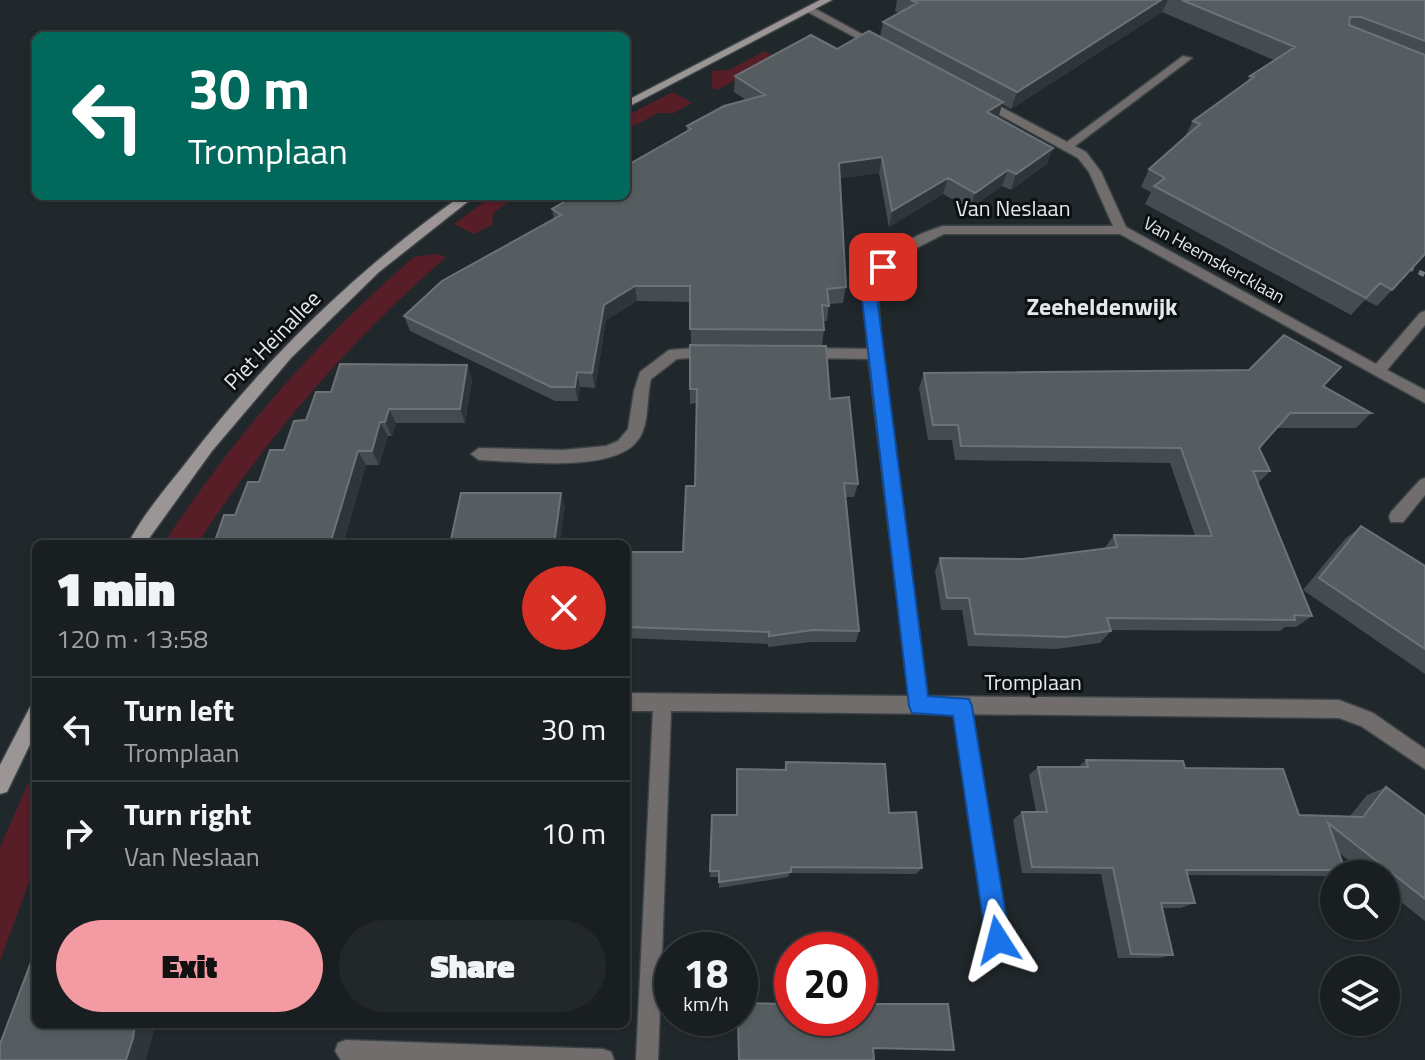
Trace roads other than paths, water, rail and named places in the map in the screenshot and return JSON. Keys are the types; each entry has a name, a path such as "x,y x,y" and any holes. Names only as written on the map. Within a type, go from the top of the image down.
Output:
{"street":[{"path":"630,103 827,0"},
{"path":"809,9 884,49"},
{"path":"1067,147 1187,58"},
{"name":"Van Heemskercklaan","path":"969,94 1067,147 1091,164 1113,219 1122,230 1425,397"},
{"name":"Piet Heinallee","path":"139,540 198,458 260,385 380,266 464,200"},
{"name":"Van Neslaan","path":"919,706 875,354 870,282 883,267 928,236 961,228 1122,230"},
{"path":"1378,371 1425,316"},
{"path":"479,454 609,453 633,438 640,389 645,376 658,363 674,354 722,352"},
{"path":"783,353 875,354"},
{"path":"1397,517 1425,484"},
{"name":"Tromplaan","path":"630,702 1339,709 1367,719 1425,760"},
{"path":"647,1060 662,702"},
{"path":"962,706 998,940"},
{"path":"0,785 32,721"},
{"path":"346,1051 603,1060"}],"district":[{"name":"Zeeheldenwijk","path":"1102,307"}]}
